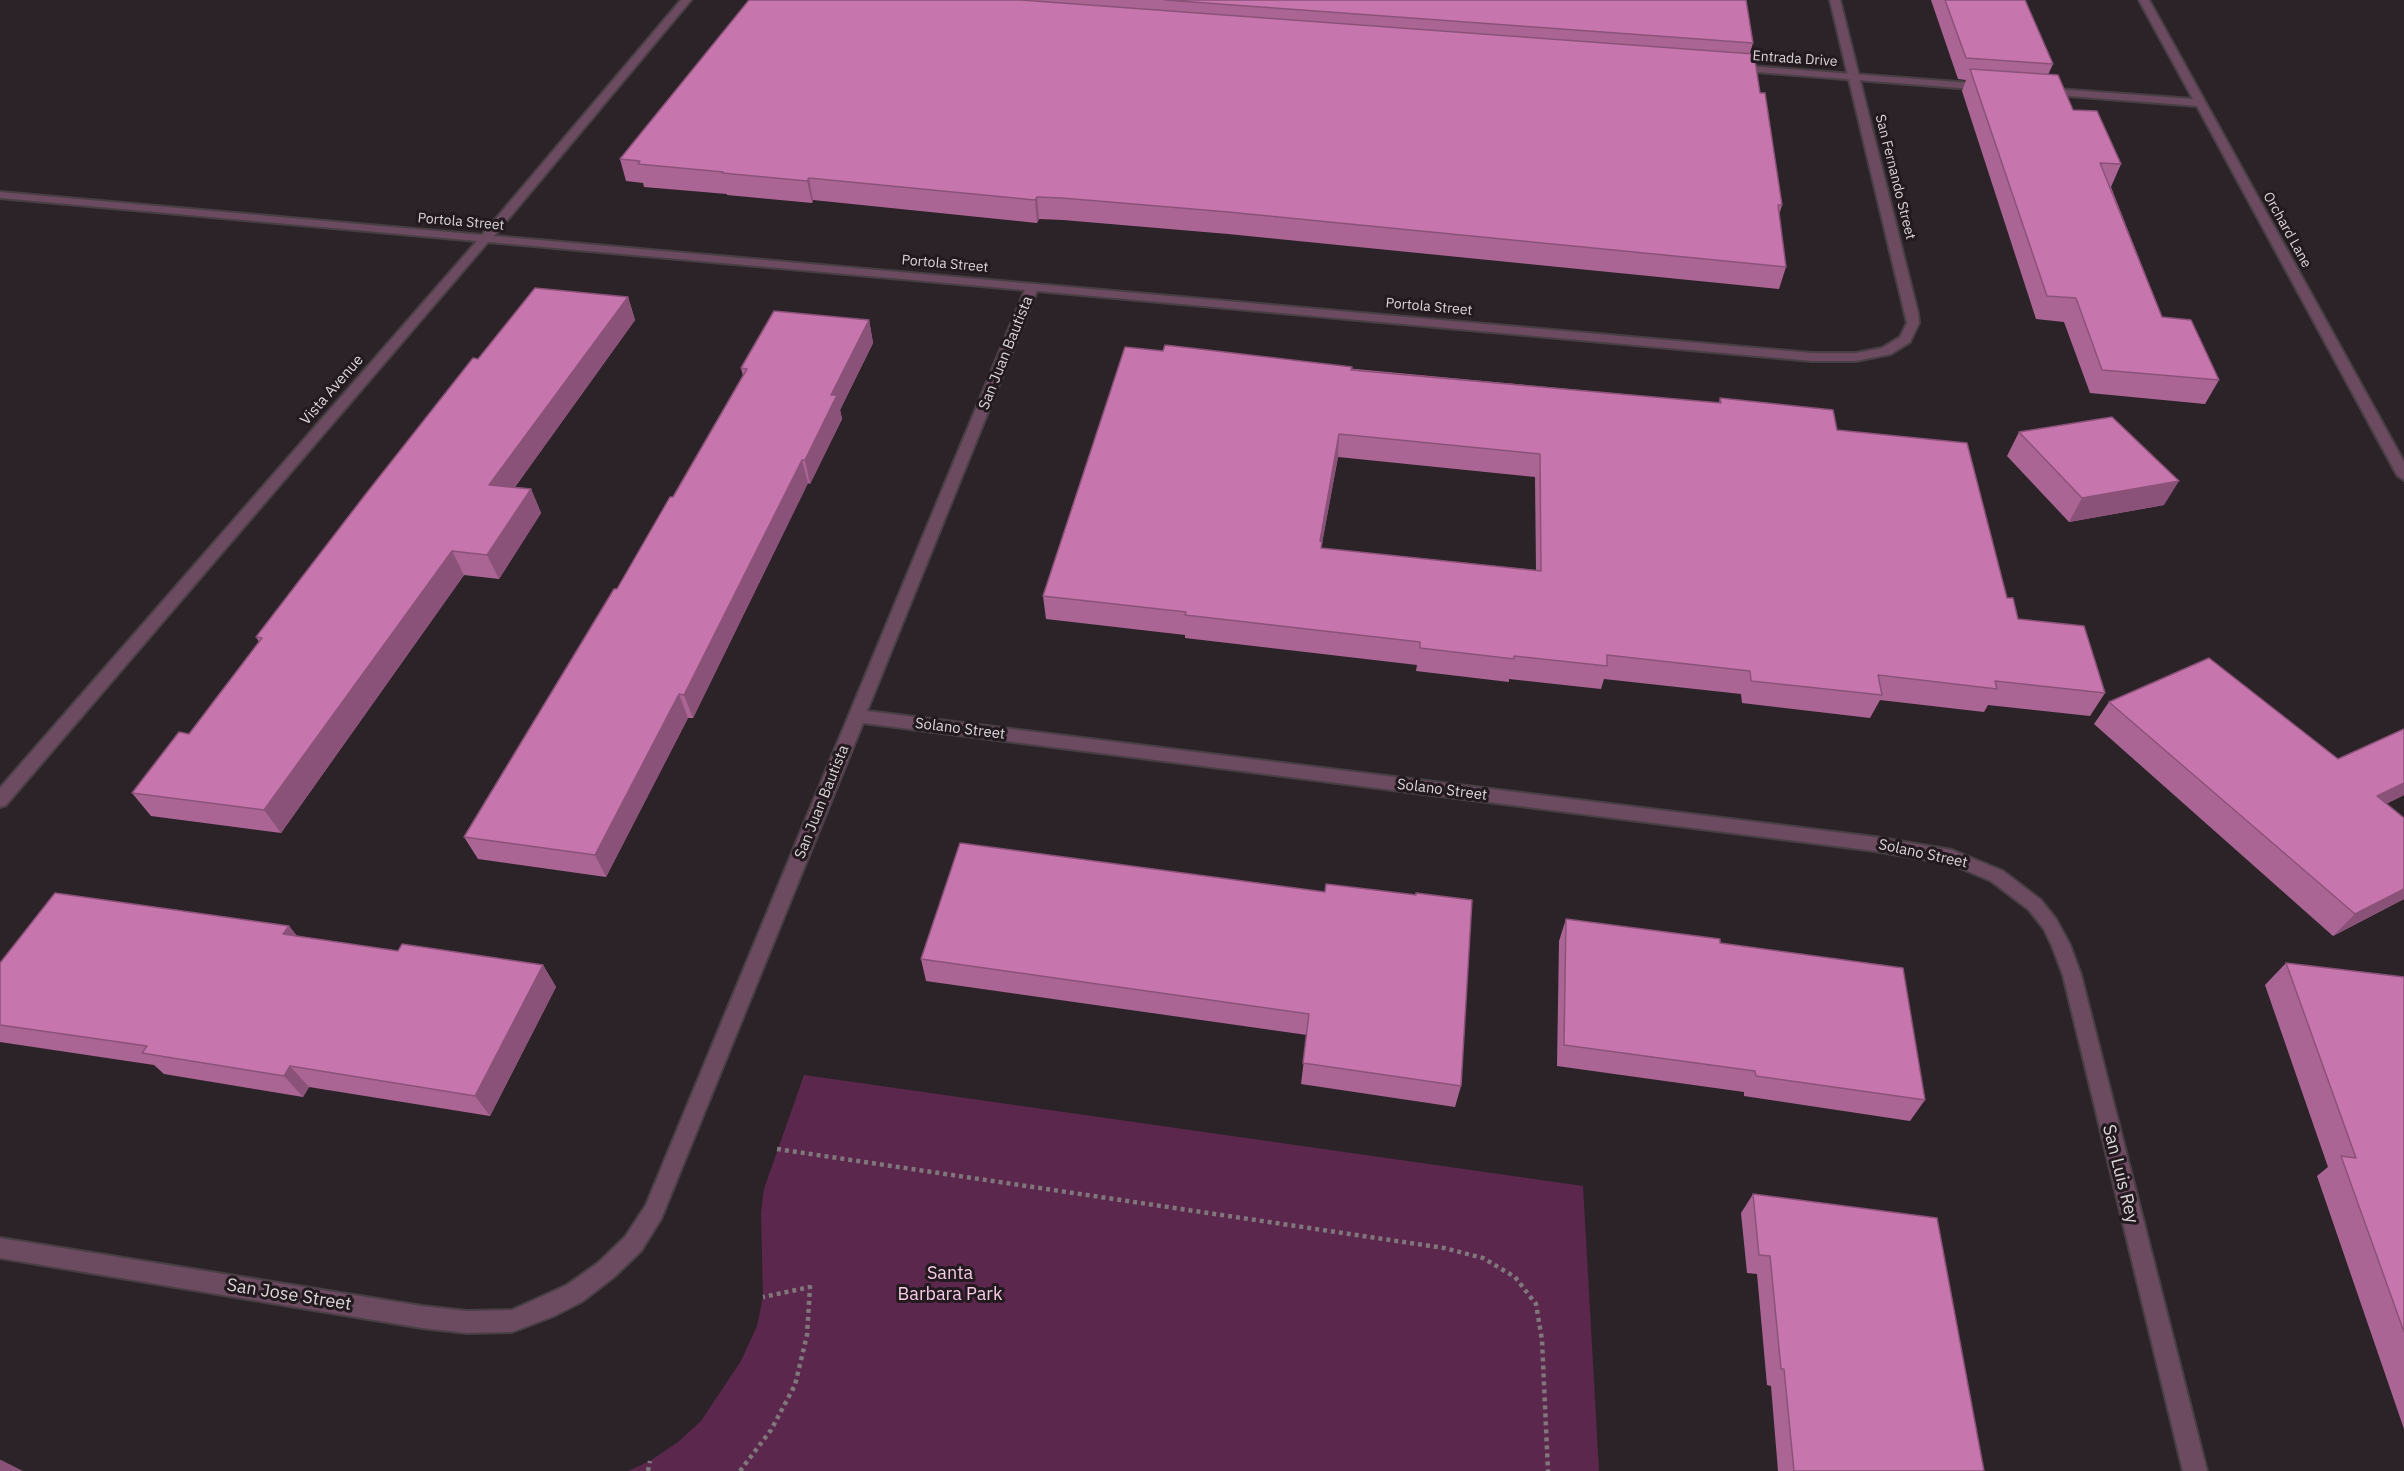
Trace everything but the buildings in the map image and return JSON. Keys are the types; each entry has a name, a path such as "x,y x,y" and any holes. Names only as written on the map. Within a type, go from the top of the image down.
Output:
{"street":[{"name":"Vista Avenue","path":"0,800 484,240 686,0"},
{"name":"San Fernando Street","path":"1835,0 1911,304 1913,323 1905,339 1886,351"},
{"name":"Orchard Lane","path":"2144,0 2404,475"},
{"name":"Entrada Drive","path":"1722,67 1997,88"},
{"path":"2033,90 2200,103"},
{"name":"Portola Street","path":"0,195 1812,357 1856,357 1886,351"},
{"name":"San Juan Bautista","path":"575,1293 606,1270 633,1244 654,1212 1033,287"},
{"name":"Solano Street","path":"857,716 1918,850 1952,857 1977,866 2018,892"},
{"name":"San Luis Rey","path":"2018,892 2035,905 2050,924 2072,975 2195,1471"},
{"name":"San Jose Street","path":"0,1248 422,1317 467,1322 512,1321 546,1308 575,1293"}],"path":[{"path":"777,1149 1444,1248 1483,1258 1515,1277 1536,1304 1542,1340 1548,1471"},
{"path":"740,1471 771,1430 795,1385 807,1335 810,1287 763,1297"},
{"path":"648,1471 650,1461"}],"green space":[{"name":"Santa Barbara Park","path":"804,1075 1583,1186 1599,1471 628,1471 650,1461 678,1442 701,1421 741,1361 757,1326 763,1297 761,1213 764,1189"}]}
